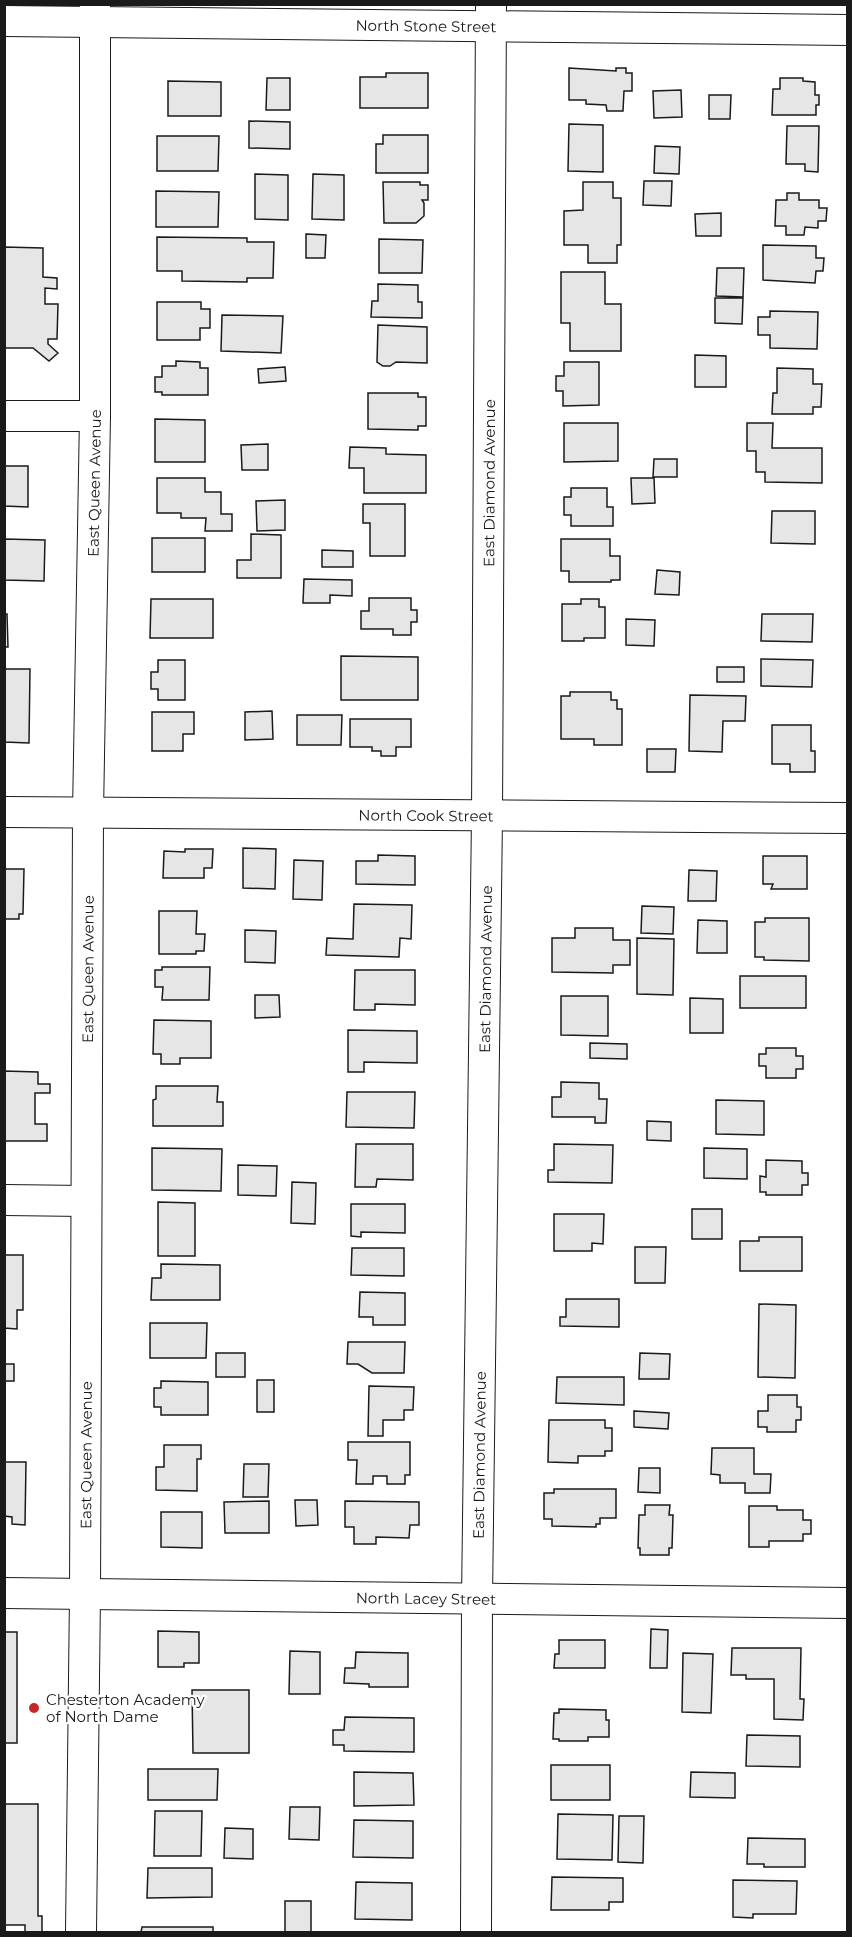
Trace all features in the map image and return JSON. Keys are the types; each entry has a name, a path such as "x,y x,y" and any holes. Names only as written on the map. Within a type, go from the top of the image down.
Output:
{"street":[{"name":"North Stone Street","path":"4,21 95,13 491,15 848,30"},
{"name":"East Queen Avenue","path":"81,1932 85,1594 88,813 95,416 95,13"},
{"name":"East Diamond Avenue","path":"476,1932 477,1599 488,816 491,15"},
{"path":"4,416 95,416"},
{"name":"North Cook Street","path":"4,812 848,818"},
{"path":"4,1200 85,1201"},
{"name":"North Lacey Street","path":"4,1593 848,1603"}],"building":[{"path":"569,68 616,71 616,68 626,68 626,73 632,73 632,91 624,91 623,111 607,111 606,105 586,104 586,100 569,100"},
{"path":"386,73 428,73 428,108 360,108 360,77 386,77"},
{"path":"267,78 290,78 290,110 266,110"},
{"path":"780,78 803,78 803,81 815,82 815,95 819,95 816,115 772,115 773,89 780,89"},
{"path":"168,81 221,82 221,116 168,116"},
{"path":"681,90 682,117 654,118 653,91"},
{"path":"709,95 731,95 730,119 709,119"},
{"path":"249,121 290,122 290,149 249,148"},
{"path":"569,124 603,125 603,172 568,171"},
{"path":"787,126 819,126 818,172 805,171 805,164 786,164"},
{"path":"383,135 428,135 428,173 376,173 376,144 383,144"},
{"path":"157,136 219,136 218,171 157,171"},
{"path":"655,146 680,147 679,174 654,173"},
{"path":"255,174 288,175 288,220 255,219"},
{"path":"313,174 344,175 344,220 312,219"},
{"path":"644,181 672,181 671,206 643,205"},
{"path":"383,182 420,182 420,185 428,185 428,200 422,200 424,216 416,223 384,223"},
{"path":"583,182 613,182 613,198 621,198 621,245 617,245 617,263 588,263 588,245 564,245 564,211 583,210"},
{"path":"156,191 219,192 218,227 156,227"},
{"path":"787,193 799,193 799,200 819,200 819,208 827,208 826,221 818,221 818,228 805,227 804,235 786,235 786,226 775,226 776,200 787,200"},
{"path":"721,213 721,236 696,236 695,214"},
{"path":"306,234 326,235 325,258 306,258"},
{"path":"157,237 247,238 247,242 274,242 273,278 247,278 247,282 182,281 182,271 157,271"},
{"path":"379,239 423,240 422,273 379,273"},
{"path":"763,245 816,246 816,258 824,258 823,271 816,271 815,283 763,280"},
{"path":"4,247 43,248 43,277 57,278 57,289 45,288 45,304 58,304 57,339 48,339 48,344 58,353 49,361 33,348 4,348"},
{"path":"717,268 744,268 743,297 716,296"},
{"path":"561,272 605,272 605,304 621,304 621,351 570,351 570,323 561,323"},
{"path":"378,284 418,285 418,302 422,302 422,318 371,317 372,301 378,301"},
{"path":"715,298 743,298 742,324 715,323"},
{"path":"157,302 201,302 201,309 210,309 210,328 200,328 200,340 157,340"},
{"path":"770,311 818,312 817,349 770,348 770,335 758,335 758,317 770,317"},
{"path":"222,315 283,316 281,353 221,351"},
{"path":"378,325 427,327 427,363 396,362 390,366 383,366 377,362"},
{"path":"695,355 726,356 726,387 695,387"},
{"path":"176,361 200,362 200,368 208,368 208,395 162,395 162,392 155,392 155,377 162,377 162,366 176,366"},
{"path":"564,362 599,362 599,405 563,406 563,391 556,391 556,376 564,376"},
{"path":"285,367 286,381 259,383 258,369"},
{"path":"777,368 813,369 813,384 822,384 821,407 813,407 813,414 772,414 773,393 777,393"},
{"path":"368,393 418,393 418,397 426,397 426,426 418,426 418,430 368,429"},
{"path":"155,419 205,420 205,462 155,462"},
{"path":"564,423 618,423 618,461 564,462"},
{"path":"747,423 773,423 772,448 822,448 822,483 765,482 765,472 756,472 756,451 747,451"},
{"path":"268,444 268,470 242,470 241,445"},
{"path":"350,447 386,448 386,454 426,455 426,493 364,493 364,468 349,468"},
{"path":"654,459 677,459 677,477 653,477"},
{"path":"4,466 28,466 28,507 4,506"},
{"path":"157,478 205,478 205,492 221,492 221,514 232,514 232,531 205,531 206,518 181,518 181,513 157,513"},
{"path":"631,478 654,478 655,503 632,504"},
{"path":"571,488 607,488 607,507 613,507 613,526 571,526 571,515 564,515 564,497 571,497"},
{"path":"285,500 285,530 257,531 256,501"},
{"path":"363,504 405,504 405,556 370,556 370,523 363,523"},
{"path":"772,511 815,511 815,544 771,543"},
{"path":"251,534 281,535 281,578 237,578 237,560 251,560"},
{"path":"152,538 205,538 205,572 152,572"},
{"path":"4,539 45,540 44,581 4,580"},
{"path":"561,539 610,539 610,556 620,556 620,580 569,582 569,571 561,571"},
{"path":"322,550 353,551 353,567 322,567"},
{"path":"657,570 680,572 679,595 655,594"},
{"path":"304,579 352,580 352,596 330,595 330,603 303,603"},
{"path":"369,598 411,598 411,610 417,610 417,622 411,622 411,635 393,635 393,629 361,629 361,611 369,611"},
{"path":"151,599 213,599 213,638 150,638"},
{"path":"581,599 599,599 599,607 605,607 605,638 562,641 562,604 581,604"},
{"path":"4,614 7,614 8,647 4,647"},
{"path":"762,614 813,614 812,642 761,641"},
{"path":"626,619 655,620 654,646 626,645"},
{"path":"341,656 418,657 418,700 341,700"},
{"path":"761,659 813,660 812,687 761,686"},
{"path":"158,660 185,660 185,700 158,700 158,689 151,689 151,672 158,672"},
{"path":"717,667 744,667 744,682 717,682"},
{"path":"4,669 30,669 29,743 4,742"},
{"path":"570,692 611,692 611,700 617,700 617,709 622,709 622,745 594,745 594,739 561,739 561,696 570,696"},
{"path":"690,695 746,696 745,721 723,721 722,752 689,751"},
{"path":"272,711 273,739 245,740 245,712"},
{"path":"152,712 194,712 194,734 183,734 183,751 152,751"},
{"path":"297,715 342,715 341,745 297,745"},
{"path":"350,719 411,719 411,747 396,747 396,756 381,756 381,751 372,751 372,747 350,747"},
{"path":"772,725 811,725 811,751 815,751 815,772 790,772 790,764 772,764"},
{"path":"647,749 676,749 675,772 647,772"},
{"path":"243,848 276,849 275,889 243,888"},
{"path":"185,849 213,849 212,868 204,868 204,878 163,878 164,851 185,852"},
{"path":"378,855 415,856 415,885 356,884 356,861 378,861"},
{"path":"763,856 807,856 807,889 771,889 773,884 763,884"},
{"path":"294,860 323,861 322,900 293,899"},
{"path":"4,869 24,869 23,914 19,914 19,919 4,919"},
{"path":"689,870 717,871 716,901 688,901"},
{"path":"354,904 412,905 411,939 400,938 399,957 326,955 327,938 353,939"},
{"path":"642,906 674,907 673,934 641,933"},
{"path":"159,911 197,911 196,934 205,934 204,951 196,951 196,954 159,954"},
{"path":"765,918 809,918 809,961 764,960 764,957 755,957 755,922 765,922"},
{"path":"698,920 727,921 727,953 697,953"},
{"path":"575,928 613,928 613,940 630,940 630,965 613,965 613,973 552,972 552,938 575,938"},
{"path":"245,930 276,931 275,963 245,962"},
{"path":"637,938 674,939 673,995 637,994"},
{"path":"162,967 210,967 209,1000 162,1000 163,987 155,987 155,970 162,970"},
{"path":"355,970 415,970 415,1005 375,1004 375,1010 354,1010"},
{"path":"740,976 806,976 806,1008 740,1008"},
{"path":"255,995 279,995 280,1017 255,1018"},
{"path":"561,996 608,996 608,1036 561,1035"},
{"path":"690,998 723,999 723,1033 690,1033"},
{"path":"154,1020 211,1021 211,1058 180,1058 180,1064 161,1064 161,1054 153,1054"},
{"path":"348,1030 417,1031 417,1063 364,1062 364,1072 348,1072"},
{"path":"590,1043 627,1044 627,1059 590,1058"},
{"path":"766,1048 796,1048 796,1056 803,1056 803,1069 796,1069 796,1078 766,1078 766,1066 759,1066 759,1054 766,1054"},
{"path":"4,1071 38,1072 38,1084 50,1084 50,1093 35,1093 35,1124 47,1124 47,1141 4,1141"},
{"path":"561,1082 599,1083 599,1099 607,1099 606,1123 595,1123 595,1117 552,1117 552,1097 561,1097"},
{"path":"156,1086 218,1086 217,1102 223,1102 223,1126 153,1126 153,1100 156,1099"},
{"path":"347,1092 415,1092 414,1128 346,1127"},
{"path":"716,1100 764,1101 764,1135 716,1134"},
{"path":"647,1121 671,1122 671,1141 647,1140"},
{"path":"356,1144 413,1144 413,1180 377,1179 376,1187 355,1187"},
{"path":"554,1144 613,1145 612,1183 548,1182 548,1170 554,1170"},
{"path":"152,1148 222,1149 221,1191 152,1190"},
{"path":"704,1148 747,1149 747,1179 704,1178"},
{"path":"766,1160 802,1161 802,1173 808,1173 808,1185 802,1185 802,1195 766,1195 766,1192 760,1192 760,1176 766,1177"},
{"path":"238,1165 277,1166 276,1196 238,1195"},
{"path":"292,1182 316,1183 315,1224 291,1223"},
{"path":"158,1202 195,1203 195,1256 158,1256"},
{"path":"351,1204 405,1204 405,1233 361,1232 361,1237 351,1236"},
{"path":"692,1209 722,1209 722,1239 692,1239"},
{"path":"554,1214 604,1214 603,1244 592,1243 592,1251 554,1251"},
{"path":"759,1237 802,1237 802,1271 740,1271 740,1241 759,1241"},
{"path":"635,1247 666,1247 665,1283 635,1283"},
{"path":"352,1248 404,1248 404,1276 351,1275"},
{"path":"4,1255 23,1255 23,1310 17,1310 17,1329 4,1328"},
{"path":"161,1264 220,1265 220,1300 151,1300 152,1278 161,1278"},
{"path":"360,1292 405,1293 405,1325 373,1325 373,1317 359,1317"},
{"path":"566,1299 619,1299 619,1327 560,1326 560,1317 566,1317"},
{"path":"759,1304 796,1305 795,1378 758,1377"},
{"path":"150,1323 207,1323 206,1358 150,1358"},
{"path":"348,1342 405,1342 404,1373 372,1373 358,1364 347,1364"},
{"path":"216,1353 245,1353 245,1377 216,1377"},
{"path":"640,1353 670,1354 669,1379 639,1379"},
{"path":"4,1364 14,1364 14,1381 4,1381"},
{"path":"557,1377 624,1377 624,1405 556,1403"},
{"path":"257,1380 274,1380 274,1412 257,1412"},
{"path":"161,1381 208,1382 208,1415 161,1415 161,1407 154,1407 154,1388 161,1388"},
{"path":"369,1386 414,1387 413,1410 404,1410 404,1420 383,1420 383,1436 368,1436"},
{"path":"768,1395 797,1395 797,1407 801,1407 801,1420 796,1420 796,1432 767,1432 767,1427 758,1427 758,1411 768,1411"},
{"path":"634,1411 669,1413 668,1429 634,1427"},
{"path":"549,1420 605,1420 605,1428 612,1428 612,1451 605,1451 605,1456 578,1456 578,1463 548,1462"},
{"path":"348,1442 410,1442 410,1475 405,1475 405,1484 387,1484 387,1476 373,1476 373,1484 356,1484 357,1460 348,1460"},
{"path":"164,1445 201,1445 201,1459 197,1459 197,1491 156,1490 156,1467 164,1467"},
{"path":"712,1448 754,1448 754,1474 771,1474 770,1493 745,1493 745,1483 720,1483 720,1475 711,1474"},
{"path":"4,1462 26,1462 25,1525 12,1524 12,1517 4,1516"},
{"path":"244,1464 269,1464 268,1497 243,1497"},
{"path":"639,1468 660,1468 660,1493 638,1492"},
{"path":"554,1489 616,1489 616,1518 600,1518 600,1524 596,1524 596,1527 552,1526 552,1519 544,1519 544,1493 554,1493"},
{"path":"295,1500 317,1500 318,1525 296,1526"},
{"path":"269,1501 269,1533 225,1533 224,1502"},
{"path":"345,1501 419,1502 419,1525 410,1525 409,1538 376,1537 376,1544 354,1544 354,1527 345,1527"},
{"path":"645,1505 670,1505 669,1515 673,1515 672,1548 669,1548 669,1555 640,1555 640,1548 638,1548 639,1515 645,1515"},
{"path":"749,1506 777,1506 777,1510 803,1510 803,1520 811,1520 811,1534 803,1534 803,1541 769,1541 769,1547 749,1547"},
{"path":"161,1512 202,1512 202,1548 161,1547"},
{"path":"651,1629 668,1630 667,1668 650,1668"},
{"path":"158,1631 199,1632 199,1663 184,1663 184,1667 158,1667"},
{"path":"4,1632 17,1632 17,1743 4,1743"},
{"path":"559,1640 605,1640 605,1668 554,1668 555,1654 559,1654"},
{"path":"732,1648 801,1648 800,1699 804,1699 803,1720 774,1719 774,1679 746,1679 746,1675 731,1675"},
{"path":"290,1651 320,1652 320,1694 289,1694"},
{"path":"356,1652 408,1653 408,1687 369,1687 369,1684 344,1683 345,1668 355,1668"},
{"path":"683,1653 713,1654 711,1713 682,1712"},
{"path":"192,1690 249,1690 249,1753 193,1753"},
{"path":"559,1709 606,1710 606,1720 609,1720 609,1737 588,1737 588,1741 553,1739 554,1713 559,1713"},
{"path":"345,1717 414,1718 414,1752 344,1751 344,1745 333,1745 333,1730 344,1730"},
{"path":"747,1735 800,1736 800,1767 746,1766"},
{"path":"551,1765 610,1765 610,1800 551,1800"},
{"path":"148,1769 218,1769 217,1800 148,1800"},
{"path":"354,1772 413,1773 414,1805 354,1806"},
{"path":"691,1772 735,1773 735,1798 690,1797"},
{"path":"4,1804 38,1804 38,1916 42,1916 42,1932 25,1932 25,1925 4,1925"},
{"path":"290,1807 320,1807 319,1840 289,1839"},
{"path":"155,1811 202,1811 201,1856 154,1856"},
{"path":"558,1814 613,1815 612,1860 557,1859"},
{"path":"619,1816 644,1816 643,1863 618,1862"},
{"path":"354,1820 413,1821 413,1858 353,1857"},
{"path":"225,1828 253,1829 253,1859 224,1858"},
{"path":"748,1838 805,1839 805,1867 764,1867 764,1864 747,1864"},
{"path":"148,1868 212,1868 212,1897 147,1898"},
{"path":"552,1877 623,1878 623,1902 609,1902 609,1910 551,1910"},
{"path":"733,1880 797,1881 796,1914 753,1914 753,1918 733,1917"},
{"path":"356,1882 412,1883 412,1920 355,1919"},
{"path":"285,1901 311,1901 311,1932 285,1932"},
{"path":"142,1927 213,1927 213,1932 141,1932"}],"place":[{"name":"Chesterton Academy of North Dame","path":"34,1708"}]}
